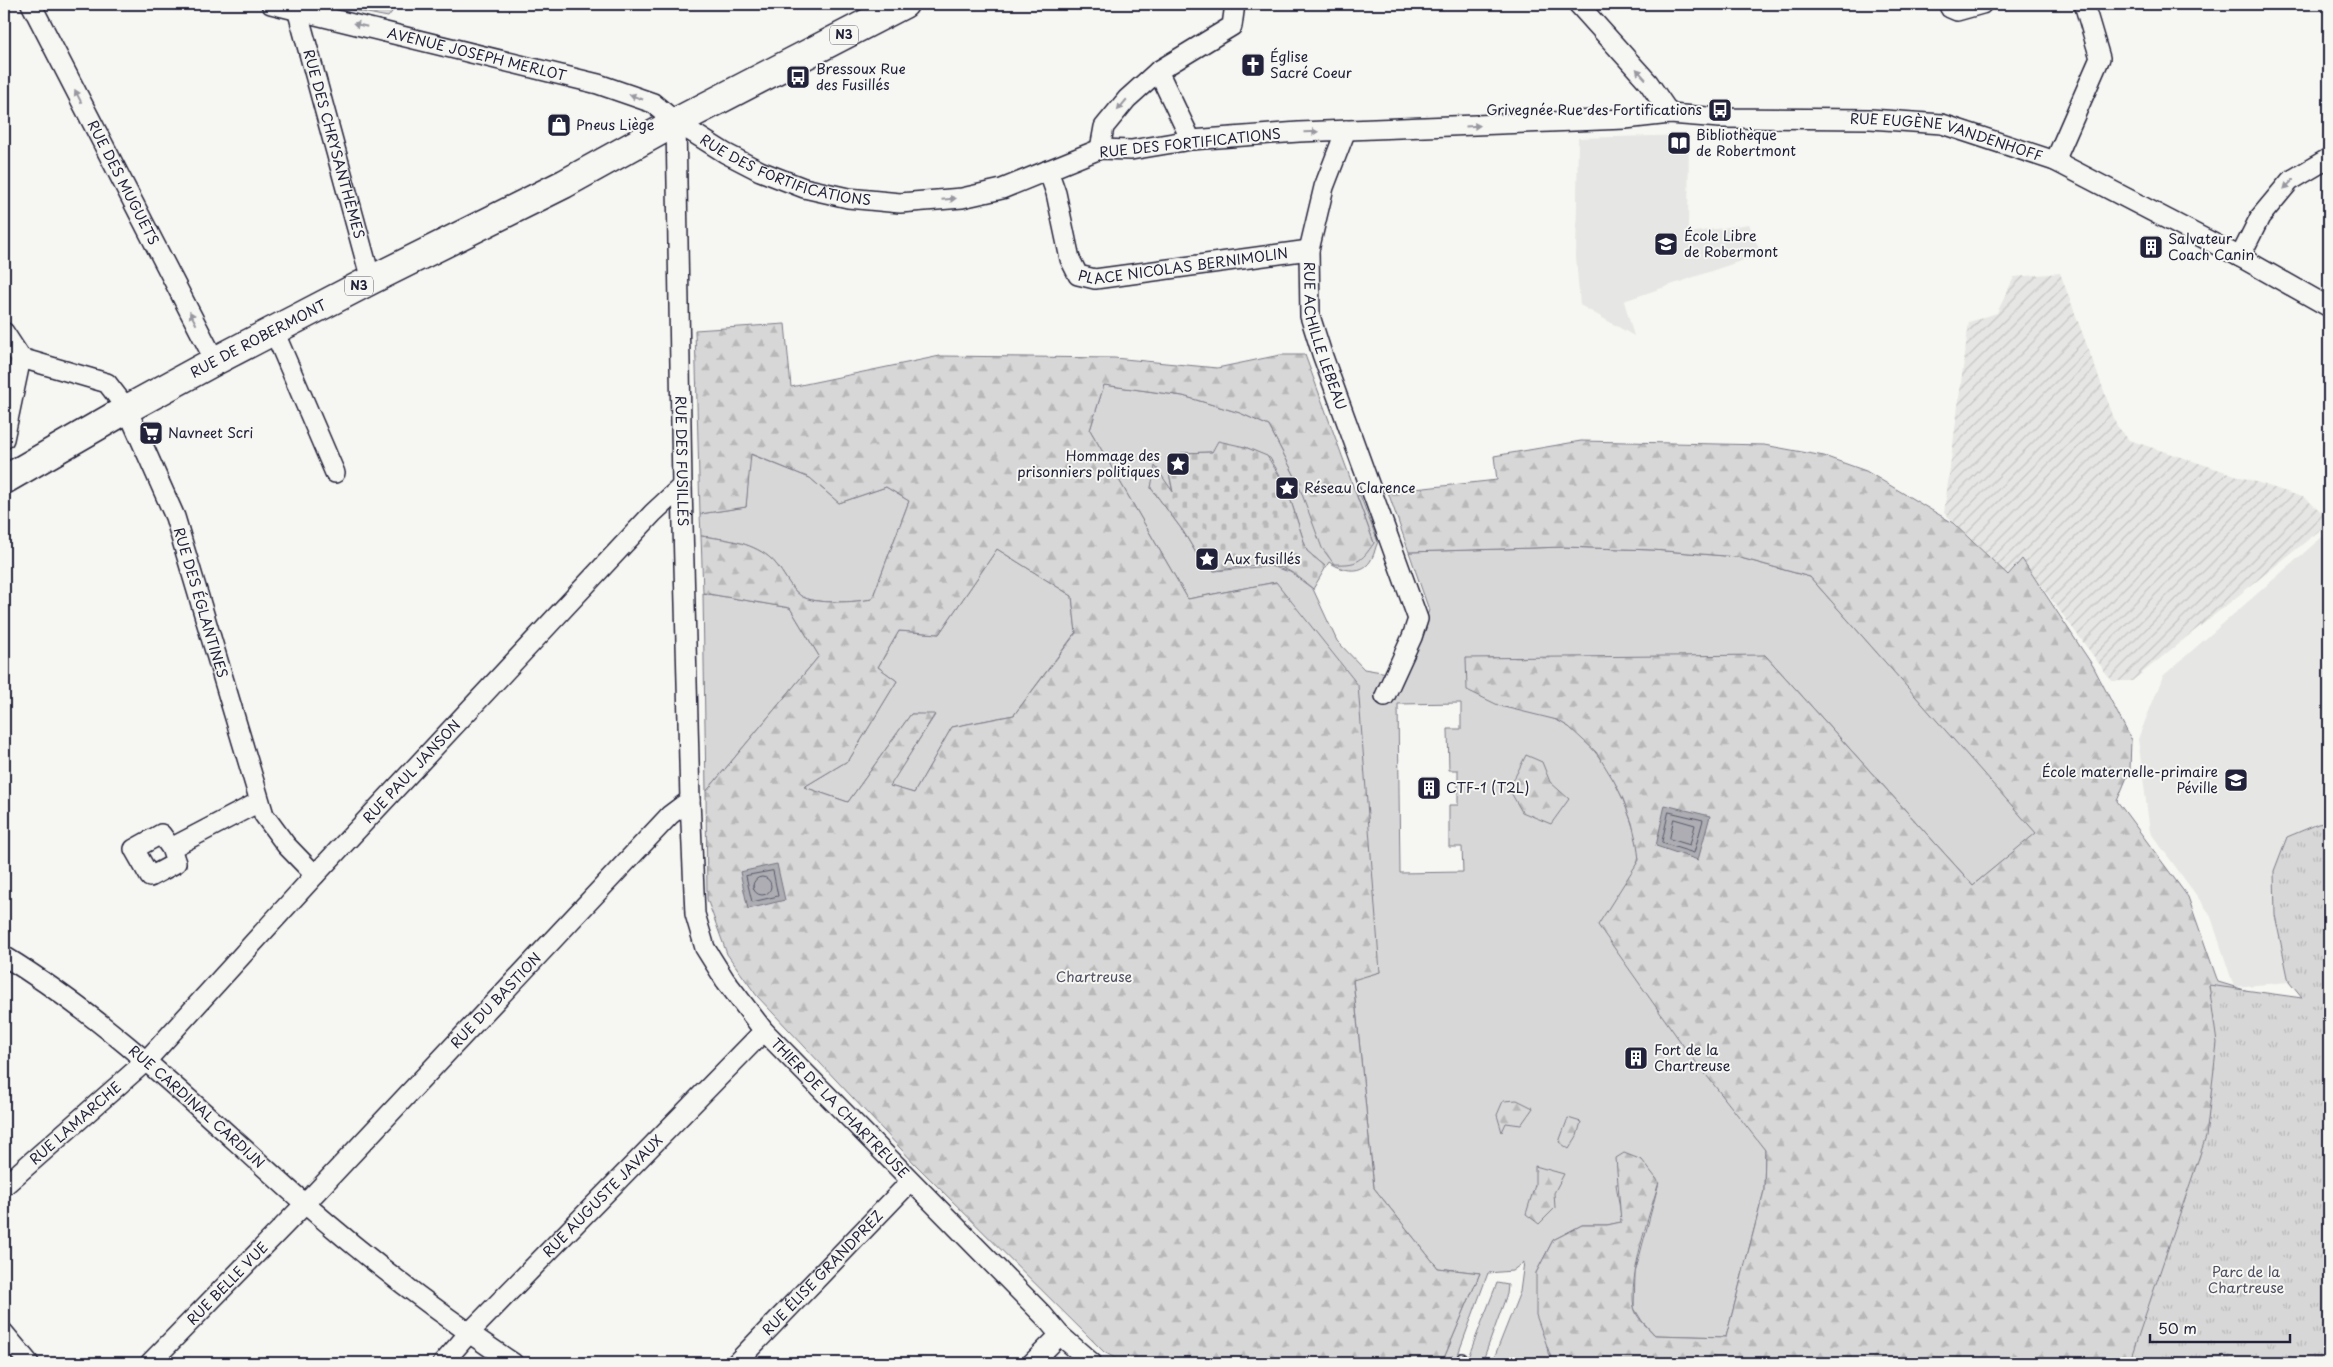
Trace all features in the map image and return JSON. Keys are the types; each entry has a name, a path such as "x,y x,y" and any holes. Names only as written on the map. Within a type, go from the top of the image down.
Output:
{"main road":[{"name":"N3","path":"676,122 904,4"},
{"name":"RUE DE ROBERMONT","path":"4,480 215,361 274,332 370,280 564,184 676,122"}],"street":[{"name":"RUE DES MUGUETS","path":"31,4 215,361"},
{"name":"AVENUE JOSEPH MERLOT","path":"271,4 598,84 653,102 676,122"},
{"path":"1100,149 1104,127 1127,99 1158,71 1232,26 1235,4"},
{"path":"1578,4 1648,82 1670,114"},
{"path":"1950,8 1957,11 1982,4"},
{"path":"2055,161 2100,58 2084,4"},
{"name":"RUE DES CHRYSANTHÈMES","path":"297,9 370,280"},
{"path":"1158,71 1191,140"},
{"name":"RUE DES FORTIFICATIONS","path":"676,122 725,153 760,171 804,188 848,198 900,203 962,198 1002,189 1100,149 1150,149 1191,140 1346,130 1625,119 1670,114"},
{"name":"RUE EUGÈNE VANDENHOFF","path":"1670,114 1720,118 1870,119 1942,124 2055,161 2240,257 2329,307"},
{"name":"RUE DES FUSILLÉS","path":"676,122 682,486 690,800"},
{"name":"RUE ACHILLE LEBEAU","path":"1346,130 1324,187 1309,250 1310,316 1387,537 1418,619 1385,696"},
{"path":"2240,257 2260,217 2290,181 2329,158"},
{"name":"PLACE NICOLAS BERNIMOLIN","path":"1048,170 1058,200 1070,259 1078,275 1095,279 1309,250"},
{"path":"4,332 21,358 4,439"},
{"path":"274,332 335,473"},
{"name":"RUE DES ÉGLANTINES","path":"21,358 107,383 127,409 175,517 264,815 286,845 315,875"},
{"name":"RUE PAUL JANSON","path":"146,1061 315,875 646,520 682,486"},
{"name":"THIER DE LA CHARTREUSE","path":"690,800 695,914 706,948 725,980 764,1030 910,1182 1043,1315 1060,1335 1092,1363"},
{"name":"RUE DU BASTION","path":"305,1204 670,815 690,800"},
{"path":"171,848 259,802"},
{"name":"RUE CARDINAL CARDIJN","path":"4,956 42,979 146,1061 305,1204 381,1269 514,1363"},
{"name":"RUE AUGUSTE JAVAUX","path":"443,1363 469,1333 764,1030"},
{"name":"RUE LAMARCHE","path":"4,1186 146,1061"},
{"name":"RUE ÉLISE GRANDPREZ","path":"736,1363 910,1182"},
{"name":"RUE BELLE VUE","path":"150,1363 305,1204"},
{"path":"4,1333 29,1363"},
{"path":"1032,1363 1060,1335"}],"shaded area":[{"name":"École Libre de Robermont","path":"1689,135 1688,233 1749,224 1761,254 1624,301 1634,336 1580,305 1576,258 1578,138"},
{"path":"2060,273 2117,426 2129,440 2305,498 2329,518 2329,523 2132,681 2112,681 2022,560 2008,575 1944,513 1969,322 1997,313 2014,277"},
{"name":"École maternelle-primaire Péville","path":"2329,531 2329,822 2318,824 2287,837 2275,915 2289,982 2234,987 2210,914 2150,832 2138,739 2163,676"}],"green space":[{"path":"321,4 398,4 388,17"},
{"name":"Chartreuse","path":"785,324 791,387 940,356 1114,358 1217,368 1280,355 1305,355 1374,543 1362,558 1353,563 1334,564 1322,548 1296,478 1269,426 1240,413 1183,396 1104,385 1090,430 1188,599 1276,582 1358,685 1380,972 1353,980 1374,1188 1438,1268 1480,1273 1444,1358 1439,1363 1124,1363 1104,1352 916,1165 757,996 727,954 707,899 706,792 819,656 790,608 703,593 701,536 737,542 762,552 774,561 792,588 807,599 836,602 872,599 909,501 886,487 839,503 810,478 751,454 746,507 700,514 695,330","holes":["997,549 1072,596 1076,633 1014,715 952,727 914,793 890,786 935,714 911,714 848,802 804,787 849,760 897,681 878,667 899,631 939,634"]},
{"path":"1104,385 1183,396 1240,413 1269,426 1296,478 1374,543 1357,496 1360,495 1378,542 1368,564 1358,570 1352,570 1340,568 1329,562 1326,567 1307,551 1289,495 1291,494 1270,458 1245,447 1212,452 1181,453 1168,467 1173,494 1156,467 1151,488 1183,531 1199,558 1214,571 1270,566 1290,572 1313,589 1337,641 1364,669 1405,676 1429,610 1409,552 1564,547 1653,550 1737,557 1810,577 2037,833 1973,885 1765,655 1500,706 1545,716 1569,727 1593,749 1611,775 1625,804 1638,848 1638,861 1627,881 1765,1150 1764,1191 1726,1337 1655,1335 1642,1321 1634,1308 1635,1273 1659,1182 1616,1184 1622,1222 1607,1225 1582,1225 1553,1240 1536,1273 1548,1353 1553,1363 1492,1363 1520,1292 1524,1262 1512,1271 1488,1273 1457,1357 1452,1356 1450,1363 1439,1363 1444,1358 1480,1273 1438,1268 1374,1188 1353,979 1380,972 1276,582 1188,599 1090,430","holes":["1461,703 1461,729 1448,729 1449,770 1458,770 1458,805 1449,805 1449,847 1462,847 1463,872 1400,873 1398,704"]},
{"path":"1218,441 1245,447 1267,456 1284,483 1286,482 1307,551 1326,567 1313,589 1291,572 1273,566 1263,565 1214,571 1199,558 1183,531 1151,488 1155,466 1173,492 1168,468 1181,453 1212,452"},
{"path":"1581,441 1764,445 1824,456 1866,471 1953,523 2008,575 2022,559 2093,666 2131,739 2130,770 2117,801 2188,897 2218,982 2329,1015 2329,1363 1553,1363 1536,1315 1536,1273 1553,1240 1582,1225 1607,1225 1621,1222 1616,1158 1624,1153 1642,1160 1659,1182 1641,1245 1634,1279 1634,1307 1637,1315 1655,1335 1726,1337 1764,1191 1765,1150 1685,1048 1598,925 1639,860 1632,823 1614,781 1596,752 1569,727 1557,720 1500,706 1467,690 1466,658 1765,655 1973,885 2036,833 1810,577 1737,557 1653,550 1564,547 1409,552 1388,492 1497,480 1494,456"},
{"path":"750,454 810,478 839,503 886,487 909,501 872,599 836,602 807,599 792,588 774,561 762,552 737,542 701,536 700,514 746,507"},
{"path":"997,549 1072,596 1076,632 1014,715 952,727 914,793 889,786 935,715 911,714 848,802 804,787 849,760 897,681 878,667 899,631 939,634"},
{"path":"703,593 790,608 819,656 706,792"},
{"path":"1526,755 1542,762 1550,782 1569,799 1551,824 1522,812 1509,789"},
{"name":"Parc de la Chartreuse","path":"2329,822 2329,1363 2129,1363 2206,1137 2217,1043 2209,985 2302,998 2289,982 2275,915 2274,871 2287,837 2318,824"},
{"path":"1517,1100 1533,1108 1521,1125 1506,1123 1502,1132 1497,1115 1503,1101"},
{"path":"1568,1118 1581,1122 1577,1136 1569,1149 1559,1142"},
{"path":"1535,1166 1564,1174 1554,1193 1555,1208 1539,1224 1526,1214 1535,1185"},
{"path":"1497,1283 1508,1285 1507,1294 1482,1363 1467,1360"}],"water":[{"path":"1665,805 1710,816 1698,860 1656,846"},
{"path":"777,864 785,900 748,909 740,872"}],"place":[{"name":"Église Sacré Coeur","path":"1253,65"},
{"name":"Bressoux Rue des Fusillés","path":"798,77"},
{"name":"Grivegnée Rue des Fortifications","path":"1720,110"},
{"name":"Pneus Liège","path":"559,125"},
{"name":"Bibliothèque de Robertmont","path":"1679,143"},
{"name":"École Libre de Robermont","path":"1666,244"},
{"name":"Salvateur Coach Canin","path":"2151,247"},
{"name":"Navneet Scri","path":"151,433"},
{"name":"Hommage des prisonniers politiques","path":"1178,464"},
{"name":"Réseau Clarence","path":"1287,488"},
{"name":"Aux fusillés","path":"1207,559"},
{"name":"École maternelle-primaire Péville","path":"2236,780"},
{"name":"CTF-1 (T2L)","path":"1429,788"},
{"name":"Fort de la Chartreuse","path":"1636,1058"}]}
